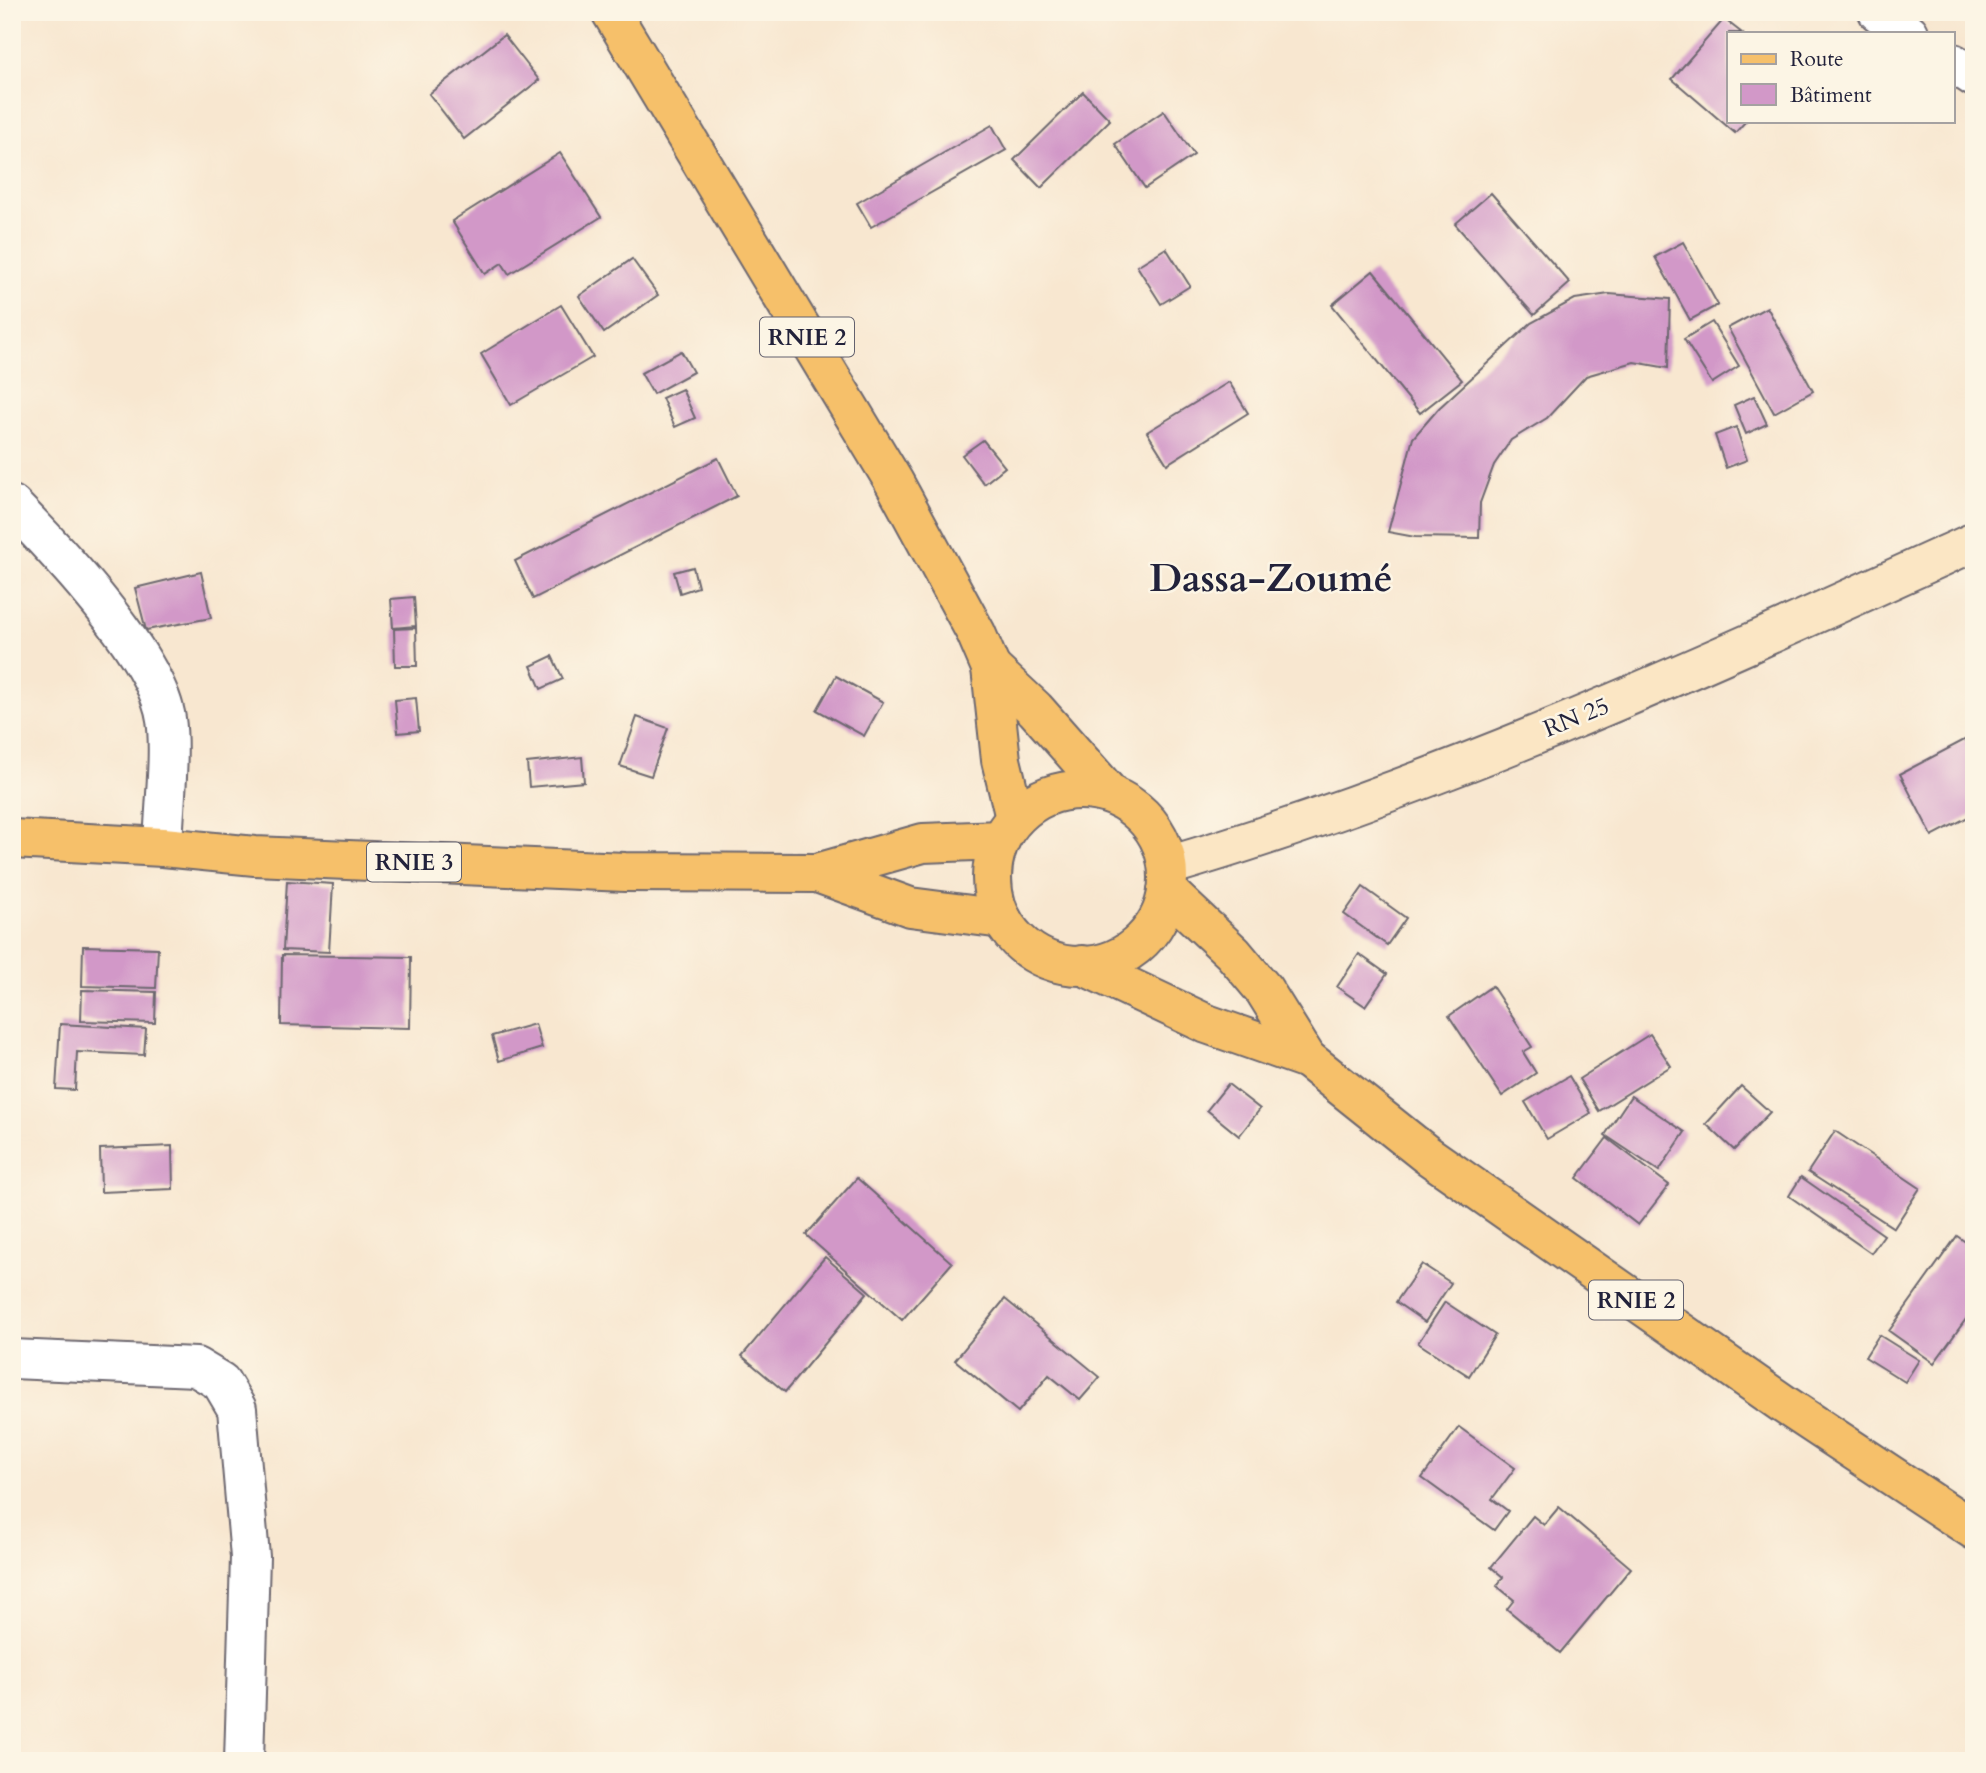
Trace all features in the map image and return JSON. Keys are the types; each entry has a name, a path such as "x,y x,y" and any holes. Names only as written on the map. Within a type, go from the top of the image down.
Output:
{"main road":[{"name":"RNIE 2","path":"611,12 894,482 976,633 991,668 1008,829"},
{"name":"RN 25","path":"1167,879 1642,691 1974,542"},
{"name":"RNIE 2","path":"991,668 1044,718 1110,794 1138,810 1158,836 1167,879 1160,915 1146,936 1128,951 1106,962 1082,965 1058,963 1035,953 1016,939 1002,919 993,894 992,866 1008,829 1046,796 1078,789 1110,794"},
{"name":"RNIE 3","path":"12,839 163,847 255,856 625,872 817,873 923,843 1008,829"},
{"name":"RNIE 3","path":"817,873 910,907 1002,919"},
{"name":"RNIE 2","path":"1167,879 1264,990 1307,1059"},
{"name":"RNIE 2","path":"1082,965 1207,1024 1307,1059 1426,1154 1785,1405 1974,1530"}],"street":[{"path":"1878,12 1908,32"},
{"path":"1954,63 1974,77"},
{"path":"12,505 54,548 141,658 159,687 167,720 163,847"},
{"path":"12,1359 196,1367 221,1382 237,1409 250,1557 244,1761"}],"building":[{"path":"1724,19 1741,32 1727,32 1727,122 1745,122 1735,133 1672,79"},
{"path":"504,35 539,80 464,139 429,94"},
{"path":"1083,92 1110,120 1041,188 1014,160"},
{"path":"1164,111 1194,155 1145,188 1115,144"},
{"path":"992,125 1006,150 871,227 857,203"},
{"path":"560,153 601,217 509,274 502,263 485,274 452,221"},
{"path":"1491,193 1570,283 1534,315 1455,224"},
{"path":"1683,242 1718,305 1690,320 1655,257"},
{"path":"1166,248 1190,286 1161,304 1137,266"},
{"path":"632,259 658,295 604,333 579,296"},
{"path":"1373,271 1462,380 1420,413 1332,305"},
{"path":"1609,294 1670,299 1668,368 1634,362 1586,376 1547,418 1511,440 1494,465 1480,503 1479,538 1415,537 1388,532 1413,438 1439,408 1531,323 1575,299"},
{"path":"561,305 593,357 511,405 481,354"},
{"path":"1767,307 1813,391 1774,413 1728,328"},
{"path":"1712,322 1739,366 1712,383 1684,339"},
{"path":"681,351 693,372 653,394 641,373"},
{"path":"1229,382 1248,413 1167,464 1147,432"},
{"path":"682,389 695,418 675,427 662,398"},
{"path":"1754,396 1767,424 1746,434 1734,405"},
{"path":"1736,427 1747,460 1726,468 1715,435"},
{"path":"983,440 1005,467 984,484 962,455"},
{"path":"718,458 737,496 533,599 515,561"},
{"path":"693,567 698,587 680,593 674,572"},
{"path":"201,572 211,618 146,630 135,588"},
{"path":"414,597 416,626 393,628 391,599"},
{"path":"416,628 417,666 395,666 394,629"},
{"path":"552,656 563,679 541,689 531,666"},
{"path":"836,676 883,702 864,736 817,710"},
{"path":"416,698 419,731 398,733 395,700"},
{"path":"637,717 668,728 651,776 620,766"},
{"path":"1974,735 1974,814 1932,836 1900,774"},
{"path":"582,757 584,782 529,787 527,763"},
{"path":"287,881 333,884 329,952 283,950"},
{"path":"1363,887 1406,918 1387,945 1344,914"},
{"path":"83,946 158,948 156,988 82,986"},
{"path":"1359,954 1387,974 1365,1006 1337,987"},
{"path":"282,955 411,957 410,1028 281,1025"},
{"path":"1492,986 1532,1047 1523,1052 1536,1073 1502,1096 1449,1016"},
{"path":"82,990 156,992 155,1023 81,1021"},
{"path":"60,1024 146,1029 144,1055 77,1052 75,1090 56,1089"},
{"path":"535,1024 542,1048 499,1061 492,1036"},
{"path":"1650,1034 1671,1066 1599,1111 1579,1079"},
{"path":"1569,1076 1591,1113 1547,1139 1525,1102"},
{"path":"1228,1084 1260,1109 1239,1136 1207,1110"},
{"path":"1741,1086 1770,1112 1734,1150 1706,1124"},
{"path":"1631,1096 1685,1132 1659,1171 1605,1135"},
{"path":"1835,1131 1920,1188 1894,1228 1808,1172"},
{"path":"1607,1138 1669,1185 1638,1225 1577,1178"},
{"path":"172,1146 173,1189 101,1192 100,1149"},
{"path":"1801,1177 1884,1235 1871,1253 1789,1196"},
{"path":"857,1178 952,1263 902,1320 806,1235"},
{"path":"1957,1236 1974,1248 1974,1308 1934,1363 1889,1331"},
{"path":"825,1257 867,1293 785,1392 742,1356"},
{"path":"1422,1264 1451,1283 1425,1322 1396,1302"},
{"path":"1005,1299 1100,1377 1080,1400 1049,1375 1018,1412 955,1360"},
{"path":"1445,1302 1495,1335 1469,1376 1418,1343"},
{"path":"1879,1335 1919,1360 1905,1382 1865,1357"},
{"path":"1459,1427 1515,1468 1492,1499 1508,1511 1494,1530 1422,1478"},
{"path":"1559,1507 1631,1568 1560,1653 1507,1609 1514,1600 1497,1586 1503,1577 1491,1567 1533,1516 1544,1525"}],"district":[{"name":"Dassa-Zoumé","path":"1271,578"}]}
